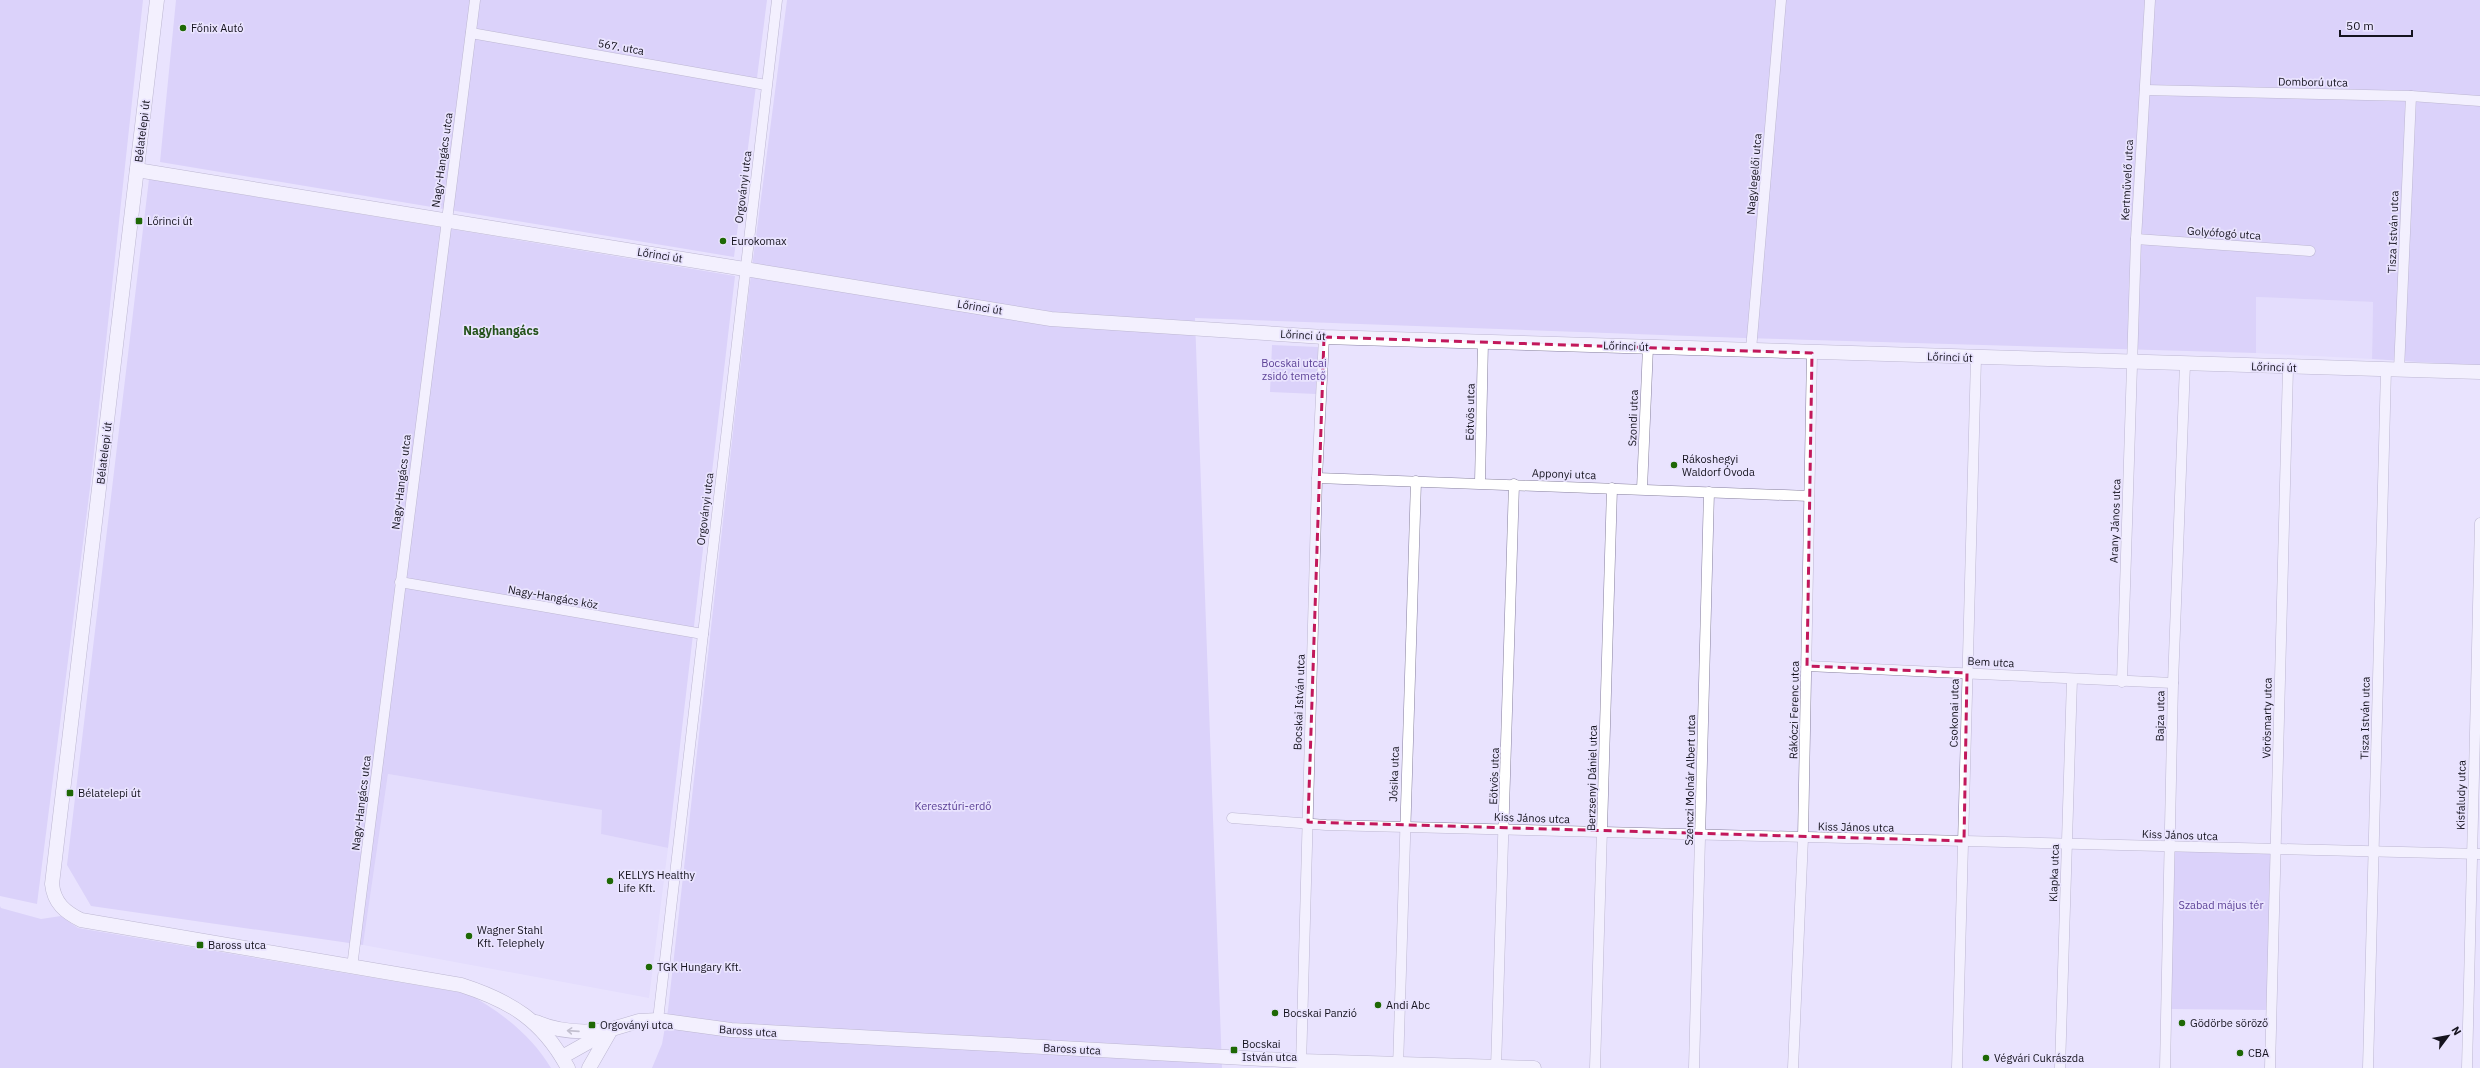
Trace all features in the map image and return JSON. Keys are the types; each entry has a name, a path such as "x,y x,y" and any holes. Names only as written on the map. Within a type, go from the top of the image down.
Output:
{"street":[{"name":"Bélatelepi út","path":"59,905 53,893 52,884 157,0"},
{"name":"Nagy-Hangács utca","path":"352,967 475,0"},
{"name":"Orgoványi utca","path":"658,1020 777,0"},
{"name":"Nagylegelői utca","path":"1751,350 1781,0"},
{"name":"Kertművelő utca","path":"2133,362 2136,239 2150,0"},
{"name":"567. utca","path":"471,33 766,85"},
{"name":"Domború utca","path":"2145,90 2411,96 2480,102"},
{"name":"Tisza István utca","path":"2368,1068 2374,850 2393,370 2411,96"},
{"name":"Lőrinci út","path":"137,170 1051,319 1324,337 2288,368 2480,372"},
{"name":"Golyófogó utca","path":"2136,239 2310,251"},
{"name":"Bocskai István utca","path":"1301,1064 1317,478 1324,337"},
{"name":"Eötvös utca","path":"1480,482 1484,342"},
{"name":"Szondi utca","path":"1642,489 1648,347"},
{"name":"Rákóczi Ferenc utca","path":"1793,1068 1803,838 1807,666 1808,496 1812,353"},
{"name":"Csokonai utca","path":"1957,1068 1976,358"},
{"name":"Arany János utca","path":"2122,682 2133,362"},
{"name":"Bajza utca","path":"2165,1068 2173,683 2185,364"},
{"name":"Vörösmarty utca","path":"2270,1068 2288,368"},
{"name":"Apponyi utca","path":"1317,478 1480,482 1808,496"},
{"name":"Jósika utca","path":"1399,1066 1416,481"},
{"name":"Eötvös utca","path":"1496,1067 1505,829 1514,484"},
{"name":"Berzsenyi Dániel utca","path":"1596,1068 1612,488"},
{"name":"Szenczi Molnár Albert utca","path":"1694,1068 1709,492"},
{"name":"Kisfaludy utca","path":"2467,1068 2476,854 2480,523"},
{"name":"Nagy-Hangács köz","path":"400,582 702,634"},
{"name":"Bem utca","path":"1807,666 2122,682 2173,683"},
{"name":"Klapka utca","path":"2060,1068 2072,679"},
{"name":"Kiss János utca","path":"1232,818 1308,822 1326,825 1405,826 1701,836 2169,846 2275,850 2374,850 2476,854"},
{"name":"Baross utca","path":"59,905 68,913 81,920 461,985 505,1002 530,1020 545,1033 565,1062 612,1029 626,1023 658,1020 731,1030 1301,1064 1534,1068"},
{"name":"Baross utca","path":"530,1020 557,1029 594,1031 612,1029"},
{"path":"589,1068 612,1029"}],"highlighted area":[{"path":"1324,337 1812,353 1807,666 1967,673 1964,841 1308,822"}],"shaded area":[{"path":"2256,297 2373,302 2372,359 2256,353"},
{"path":"388,774 603,810 601,834 668,848 649,998 363,945"}],"green space":[{"path":"0,0 143,0 91,480 37,904 0,896"},
{"path":"176,0 767,0 734,257 160,162"},
{"name":"Keresztúri-erdő","path":"787,0 2480,0 2480,366 2372,359 2373,302 2256,297 2256,353 1744,338 1195,318 1222,1068 652,1068 662,1044 668,1010 749,290"},
{"path":"149,179 735,276 668,848 601,834 602,810 388,774 363,945 91,906 67,865"},
{"name":"Bocskai utcai zsidó temető","path":"1272,345 1318,347 1316,394 1270,392"},
{"name":"Szabad május tér","path":"2169,846 2275,850 2270,1010 2166,1009"},
{"path":"0,906 1,908 41,919 61,916 78,928 469,994 504,1017 525,1035 551,1068 0,1068"}],"place":[{"name":"Főnix Autó","path":"183,28"},
{"name":"Lőrinci út","path":"139,221"},
{"name":"Eurokomax","path":"723,241"},
{"name":"Rákoshegyi Waldorf Óvoda","path":"1674,465"},
{"name":"Bélatelepi út","path":"70,793"},
{"name":"KELLYS Healthy Life Kft.","path":"610,881"},
{"name":"Wagner Stahl Kft. Telephely","path":"469,936"},
{"name":"Baross utca","path":"200,945"},
{"name":"TGK Hungary Kft.","path":"649,967"},
{"name":"Andi Abc","path":"1378,1005"},
{"name":"Bocskai Panzió","path":"1275,1013"},
{"name":"Gödörbe söröző","path":"2182,1023"},
{"name":"Orgoványi utca","path":"592,1025"},
{"name":"Bocskai István utca","path":"1234,1050"},
{"name":"CBA","path":"2240,1053"},
{"name":"Végvári Cukrászda","path":"1986,1058"}],"district":[{"name":"Nagyhangács","path":"501,331"}]}
